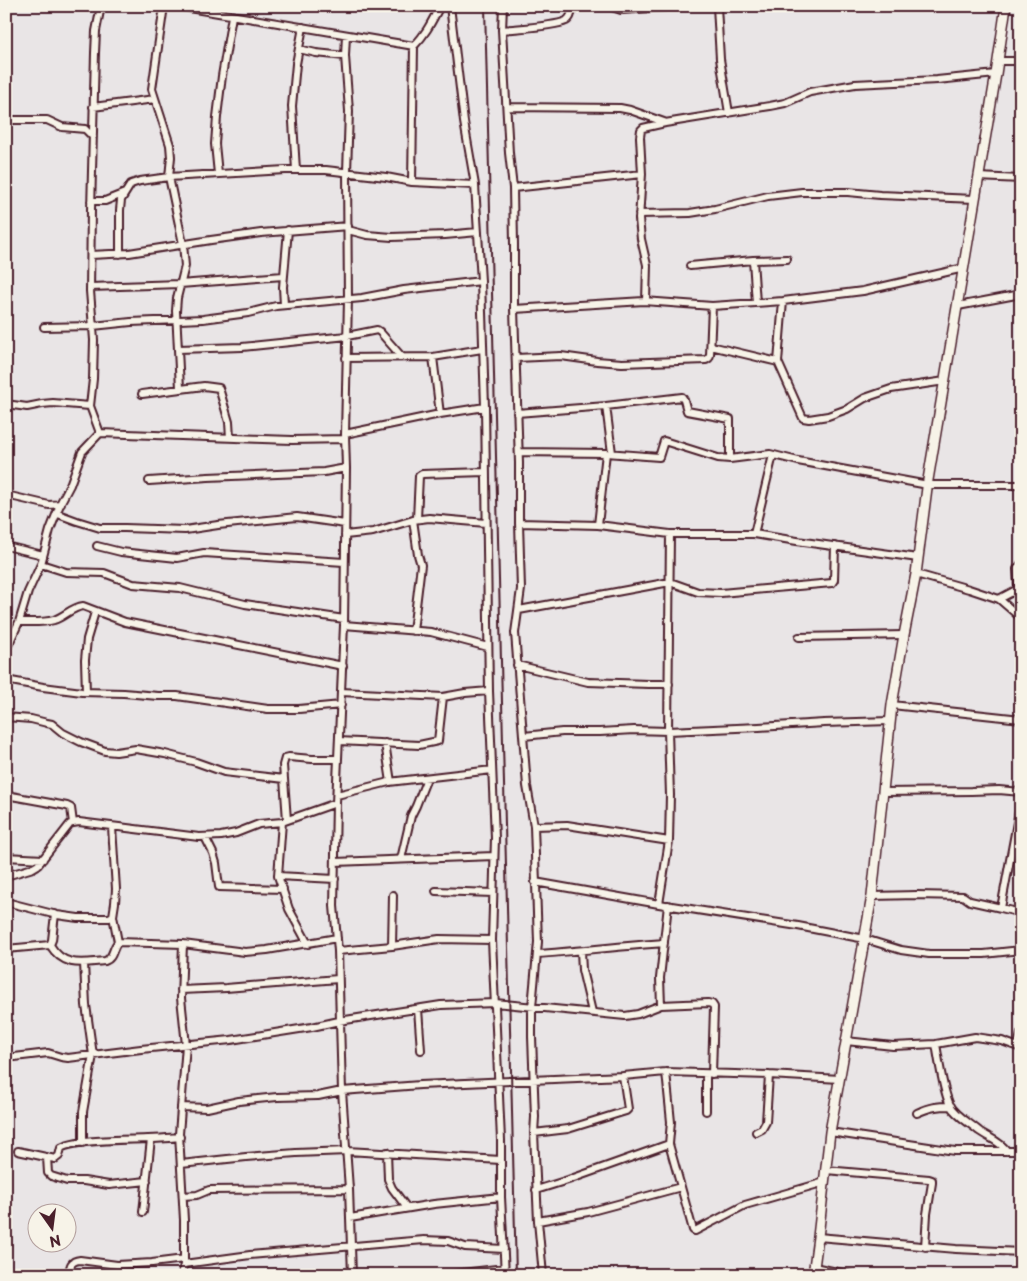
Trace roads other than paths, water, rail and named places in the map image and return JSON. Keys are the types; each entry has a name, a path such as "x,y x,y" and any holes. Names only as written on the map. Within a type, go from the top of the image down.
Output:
{"street":[{"path":"6,15 8,6"},
{"path":"100,433 90,406 94,340 90,286 96,31 101,6"},
{"path":"164,6 152,89 170,146 169,178 183,244 185,266 177,298 176,320 180,388"},
{"path":"177,6 414,46"},
{"path":"412,182 414,46 428,29 440,6"},
{"path":"445,1275 505,1271 492,940 495,838 489,691 485,407 481,281 475,185 464,122 450,6"},
{"path":"503,6 502,30 512,188 519,452 521,589 515,633 527,786 534,826 538,942 532,1007 532,1037 536,1190 543,1275"},
{"path":"502,30 555,24 568,20 571,12 578,6"},
{"path":"609,6 627,10 683,6"},
{"path":"717,6 720,59 729,113"},
{"path":"851,1275 814,1271 830,1132 872,896 892,705 916,574 928,486 1006,6"},
{"path":"218,174 215,144 217,117 232,16"},
{"path":"296,170 292,106 303,28"},
{"path":"346,35 345,56 349,111 345,436 346,524 334,906 338,951 342,1091 349,1189 352,1275"},
{"path":"299,49 345,56"},
{"path":"998,61 1021,61"},
{"path":"646,301 647,265 641,239 639,214 642,174 641,130 643,128 785,103 810,92 855,84 937,80 996,74"},
{"path":"93,108 155,99"},
{"path":"507,107 620,108 665,123"},
{"path":"6,120 47,120 62,127 85,130 93,137"},
{"path":"85,130 93,121"},
{"path":"120,254 121,200 131,184 140,181 218,174 326,170 412,182 475,185"},
{"path":"512,188 642,174"},
{"path":"978,177 1021,179"},
{"path":"91,202 105,201 125,192"},
{"path":"639,214 690,213 768,196 802,192 848,192 975,199"},
{"path":"91,255 149,251 183,244 288,230 348,228 367,235 392,237 478,232"},
{"path":"284,305 283,276 288,230"},
{"path":"690,266 787,259"},
{"path":"753,260 756,304"},
{"path":"514,309 646,301 712,306 756,304 863,291 964,268"},
{"path":"90,286 180,284 283,276"},
{"path":"44,327 203,319 248,313 284,305 362,298 404,290 481,281"},
{"path":"958,306 1021,294"},
{"path":"783,301 778,362 803,418 828,416 847,409 865,398 891,389 945,381"},
{"path":"516,358 562,356 597,362 622,363 706,360 710,355 712,306"},
{"path":"178,349 242,347 347,336 376,330 380,332 402,358"},
{"path":"711,346 778,362"},
{"path":"346,358 433,357 482,349"},
{"path":"433,357 440,414"},
{"path":"142,394 204,386 220,388 229,422 230,438"},
{"path":"517,412 606,406 682,397 687,412 730,418 730,459"},
{"path":"6,404 27,407 53,403 90,406"},
{"path":"598,526 609,453 606,406"},
{"path":"6,650 9,639 19,622 28,592 41,564 50,530 82,452 100,433 292,440 345,436 440,414 485,407"},
{"path":"519,452 609,453 659,457 664,442 718,458 730,459 773,454 798,461 928,486 1021,485"},
{"path":"754,534 773,454"},
{"path":"149,482 208,477 324,472 346,468"},
{"path":"413,631 421,565 418,554 415,520 419,476 422,474 485,472"},
{"path":"6,495 49,505 61,504"},
{"path":"58,514 77,522 100,528 185,530 218,524 297,517 346,524"},
{"path":"345,535 373,532 428,518 486,523"},
{"path":"519,524 598,526 670,534 754,534 918,558"},
{"path":"659,904 669,841 670,534"},
{"path":"6,546 43,555"},
{"path":"97,546 121,552 177,558 204,553 344,562"},
{"path":"518,610 670,582 698,592 721,593 832,584 834,580 835,546"},
{"path":"41,564 66,572 104,574 133,584 180,588 245,604 344,622 431,632 488,647"},
{"path":"1020,618 1017,570 1021,564"},
{"path":"916,574 998,599 1020,618"},
{"path":"998,599 1018,589"},
{"path":"19,622 53,620 80,606 125,622 342,666"},
{"path":"86,692 85,660 87,639 96,612"},
{"path":"799,637 904,635"},
{"path":"517,665 588,682 669,684"},
{"path":"6,680 86,692 176,696 268,709 299,709 341,705"},
{"path":"341,692 443,697 489,691"},
{"path":"339,740 419,744 438,741 443,697"},
{"path":"892,705 1021,719"},
{"path":"6,717 31,719 47,723 81,742 105,752 136,749 196,762 224,772 284,779"},
{"path":"524,736 562,732 668,731 890,721"},
{"path":"385,743 391,782"},
{"path":"308,944 289,909 278,876 284,821 285,758 338,759"},
{"path":"337,795 391,782 492,770"},
{"path":"401,859 411,816 427,778"},
{"path":"883,792 999,790 1021,792"},
{"path":"6,795 67,806 71,808 73,822"},
{"path":"1001,908 1021,801"},
{"path":"6,876 33,868 38,864 73,822 199,837 221,836 236,833 259,824 284,821 336,803"},
{"path":"534,826 568,824 669,841"},
{"path":"55,914 50,945 60,958 71,963 108,960 118,942 113,916 116,889 112,827"},
{"path":"205,837 214,853 218,887 283,889"},
{"path":"335,862 494,856"},
{"path":"6,857 42,859"},
{"path":"278,876 335,879"},
{"path":"535,882 798,926 865,939 901,950 929,954 984,954 1021,950"},
{"path":"436,890 493,893"},
{"path":"392,946 393,894"},
{"path":"872,896 963,896 970,901 1021,913"},
{"path":"6,902 78,918 109,918 113,916"},
{"path":"661,1005 660,989 668,905"},
{"path":"118,942 183,944 245,952 308,944 336,938"},
{"path":"338,951 439,939 492,940"},
{"path":"537,954 664,943"},
{"path":"182,1275 184,1261 180,1137 186,1045 181,990 183,944"},
{"path":"6,949 50,945"},
{"path":"581,951 582,970 592,1012"},
{"path":"83,1143 83,1112 93,1055 86,1005 84,963"},
{"path":"181,990 338,979"},
{"path":"6,1058 48,1053 68,1058 142,1048 231,1040 441,1005 495,1003 625,1016 661,1005 712,1004 714,1007 706,1111"},
{"path":"418,1009 421,1050"},
{"path":"846,1041 893,1046 936,1044 975,1037 990,1038 1020,1048 1021,1032"},
{"path":"936,1044 946,1094 951,1106 984,1134 1000,1142 1007,1151"},
{"path":"181,1107 207,1108 239,1101 277,1097 318,1096 342,1091 420,1085 534,1081 666,1072 840,1079"},
{"path":"666,1072 671,1122 669,1144 693,1230 695,1231 745,1205 825,1182"},
{"path":"756,1132 762,1129 766,1122 769,1075"},
{"path":"534,1133 568,1129 626,1111 628,1109 623,1076"},
{"path":"917,1113 935,1106 951,1106"},
{"path":"830,1132 955,1151 1019,1151 1021,1142"},
{"path":"18,1150 57,1158 61,1148 64,1146 83,1143 180,1137"},
{"path":"143,1212 151,1139"},
{"path":"536,1190 669,1144"},
{"path":"181,1164 296,1152 346,1151 501,1160"},
{"path":"387,1152 388,1178 392,1188 407,1208"},
{"path":"47,1157 48,1173 51,1176 67,1181 84,1180 109,1185 147,1181"},
{"path":"826,1170 932,1180 925,1247"},
{"path":"538,1220 588,1212 681,1187"},
{"path":"183,1196 197,1195 208,1190 349,1189"},
{"path":"350,1218 434,1204 501,1197"},
{"path":"818,1237 925,1247 1021,1252"},
{"path":"69,1275 70,1266 75,1260 117,1265 152,1263 424,1240 448,1241 472,1248 504,1249"}],"railway":[{"path":"485,6 516,1275"}]}
